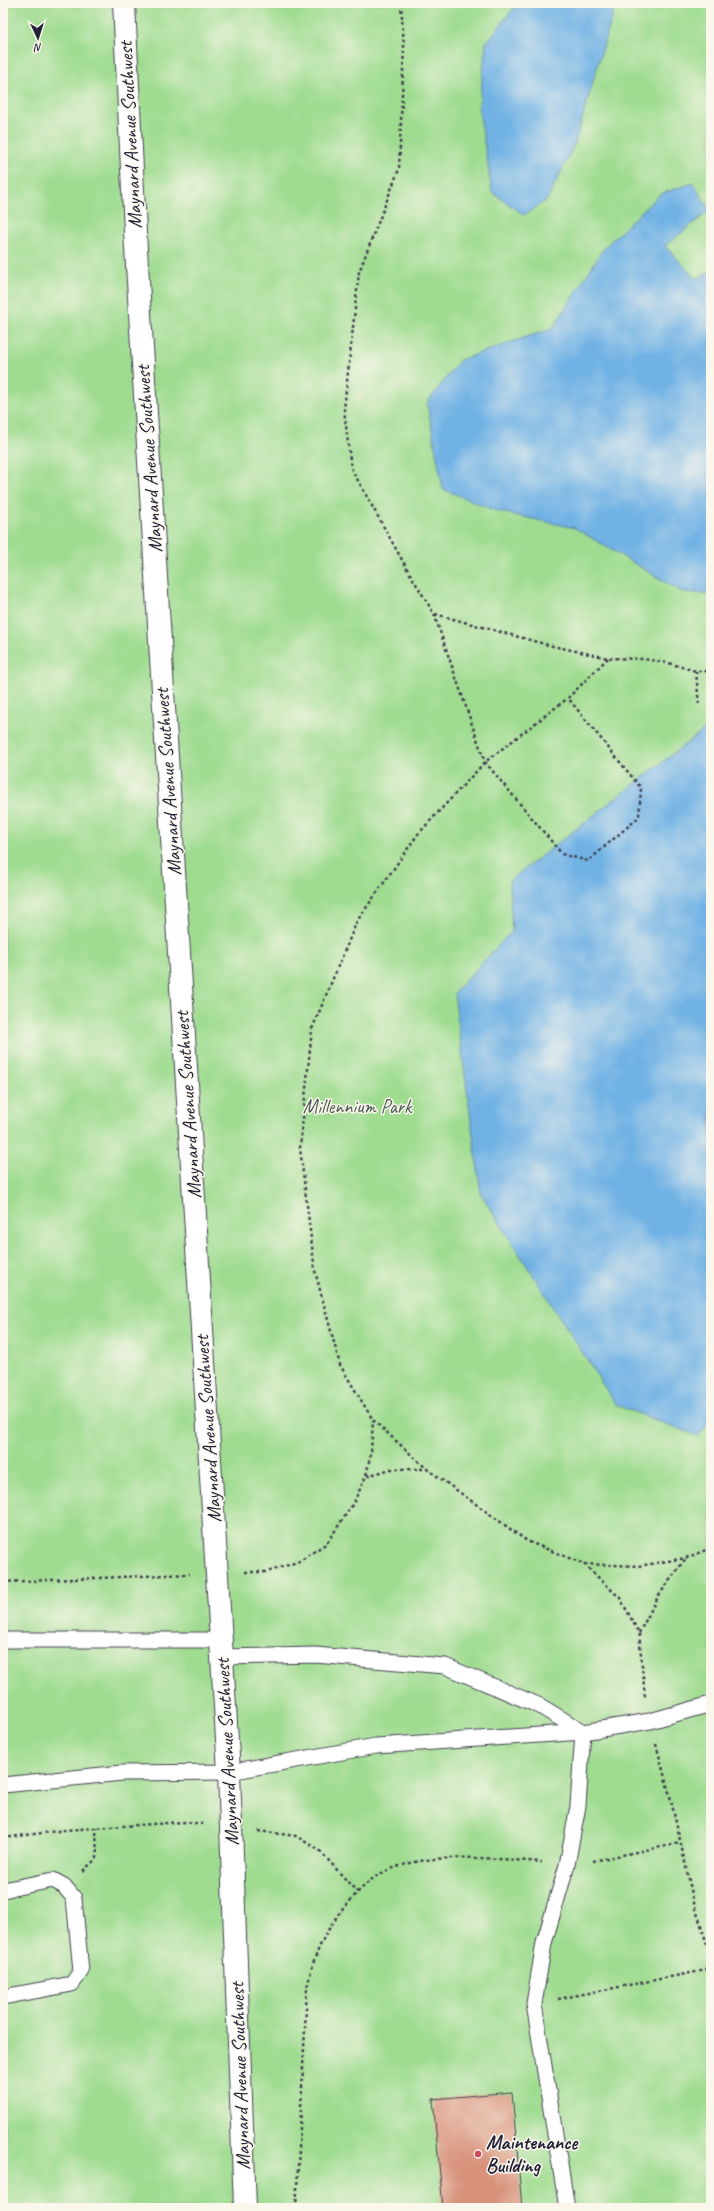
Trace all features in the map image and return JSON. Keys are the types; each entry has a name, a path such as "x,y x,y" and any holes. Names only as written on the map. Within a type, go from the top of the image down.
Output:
{"street":[{"name":"Maynard Avenue Southwest","path":"124,3 135,232 230,1772 245,2208"}],"lane":[{"path":"3,1640 222,1648 445,1666 540,1706 583,1732"},
{"path":"3,1785 122,1773 230,1772 376,1746 583,1732 650,1721 711,1704"},
{"path":"567,2208 534,2004 544,1944 567,1865 578,1806 583,1732"},
{"path":"3,1890 53,1880 64,1886 74,1898 81,1971 72,1984 3,1997"}],"path":[{"path":"401,3 404,47 399,169 359,272 344,409 351,468 434,614 485,762 562,854 588,860 639,817 641,788 568,698"},
{"path":"434,614 548,645 608,658 643,659 668,663 696,671 711,671"},
{"path":"608,658 568,698 485,762 418,834 357,921 312,1029 300,1148 315,1271 340,1365 373,1420 427,1469 527,1541 584,1564 639,1566 686,1558 711,1548"},
{"path":"696,671 699,706"},
{"path":"366,1476 391,1469 427,1469"},
{"path":"584,1564 620,1598 639,1633 659,1595 686,1558"},
{"path":"3,1838 96,1828 182,1822 296,1836 320,1851 357,1892"},
{"path":"64,1886 97,1858 96,1828"},
{"path":"296,2208 307,1988 313,1960 319,1945 331,1925 357,1892 376,1877 402,1866 441,1858 496,1859 567,1865 680,1843 694,1903 711,1957"},
{"path":"534,2004 711,1969"}],"green space":[{"name":"Millennium Park","path":"3,3 711,3 711,2208 3,2208"}],"water":[{"path":"518,3 616,3 575,143 547,200 524,215 492,192 479,109 486,43"},
{"path":"693,183 710,210 665,246 696,279 711,271 711,593 684,593 575,528 496,511 443,489 427,403 460,360 553,328 604,248 660,194"},
{"path":"711,729 711,1421 698,1436 616,1405 481,1194 454,993 512,931 509,881 704,730"}],"building":[{"name":"Maintenance Building","path":"512,2092 522,2208 443,2208 433,2099"}],"place":[{"name":"Maintenance Building","path":"478,2154"}]}
